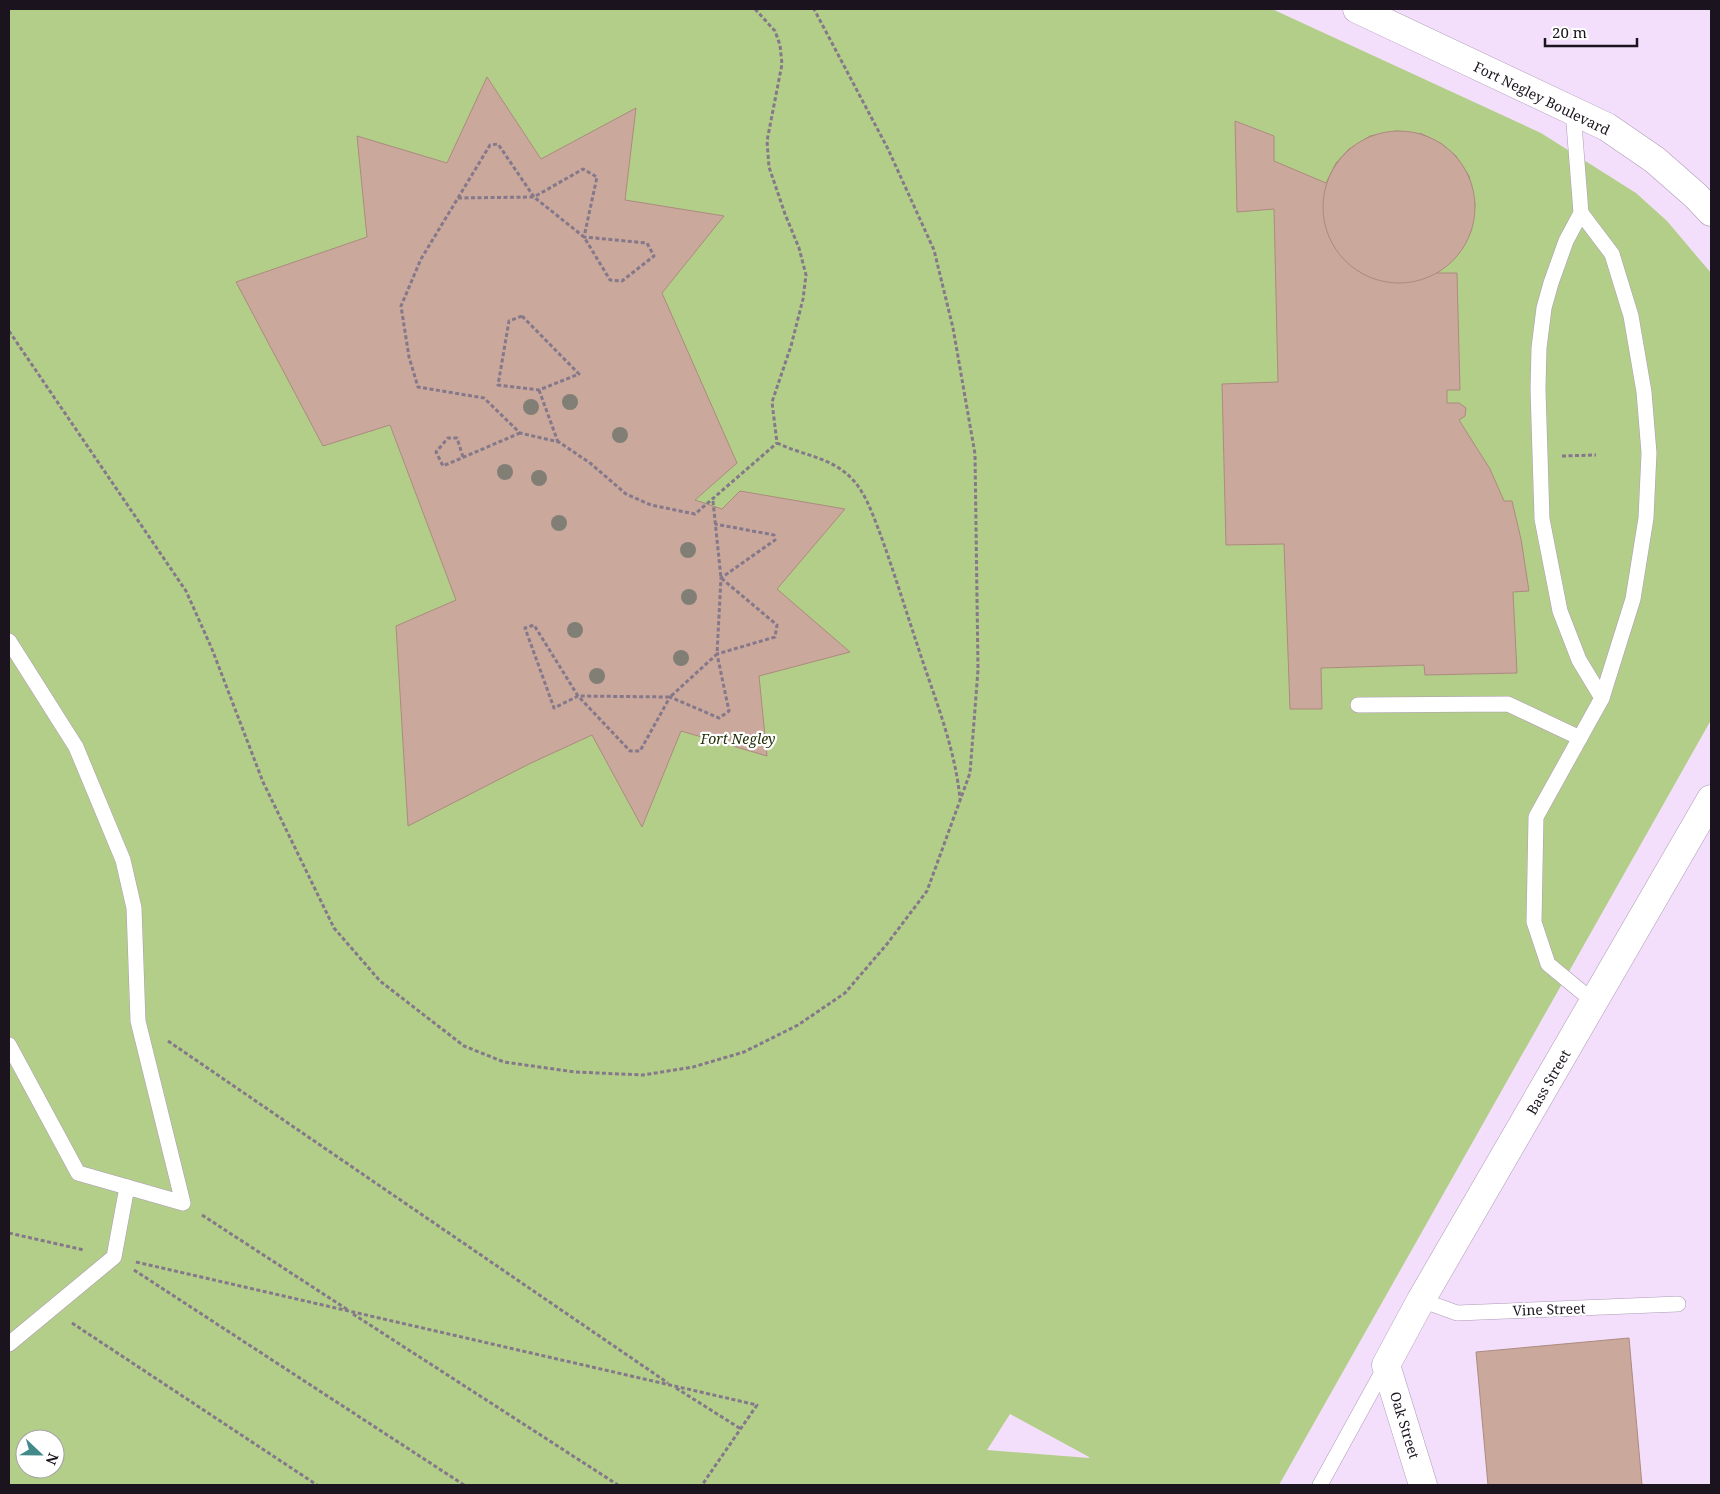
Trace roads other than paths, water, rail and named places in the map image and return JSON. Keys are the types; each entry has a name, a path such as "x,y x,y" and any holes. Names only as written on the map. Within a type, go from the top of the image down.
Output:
{"street":[{"name":"Fort Negley Boulevard","path":"1357,9 1607,127 1655,160 1696,196 1711,212"},
{"name":"Bass Street","path":"1386,1365 1421,1300 1711,799"},
{"name":"Oak Street","path":"1386,1365 1423,1485"}],"lane":[{"path":"1573,111 1581,213 1612,254 1631,316 1644,392 1650,453 1646,518 1632,599 1602,698 1536,817 1534,922 1548,964 1594,1002"},
{"path":"1581,213 1566,241 1544,308 1539,348 1538,389 1542,519 1549,565 1560,611 1578,660 1602,698"},
{"path":"9,641 76,747 123,860 134,908 138,1021 183,1203 78,1173 9,1045"},
{"path":"1358,705 1508,704 1580,738"},
{"path":"9,1344 114,1257 126,1187"},
{"name":"Vine Street","path":"1421,1300 1457,1313 1678,1304"},
{"path":"1320,1485 1386,1365"}],"park label":[{"name":"Fort Negley","path":"738,738"}]}
